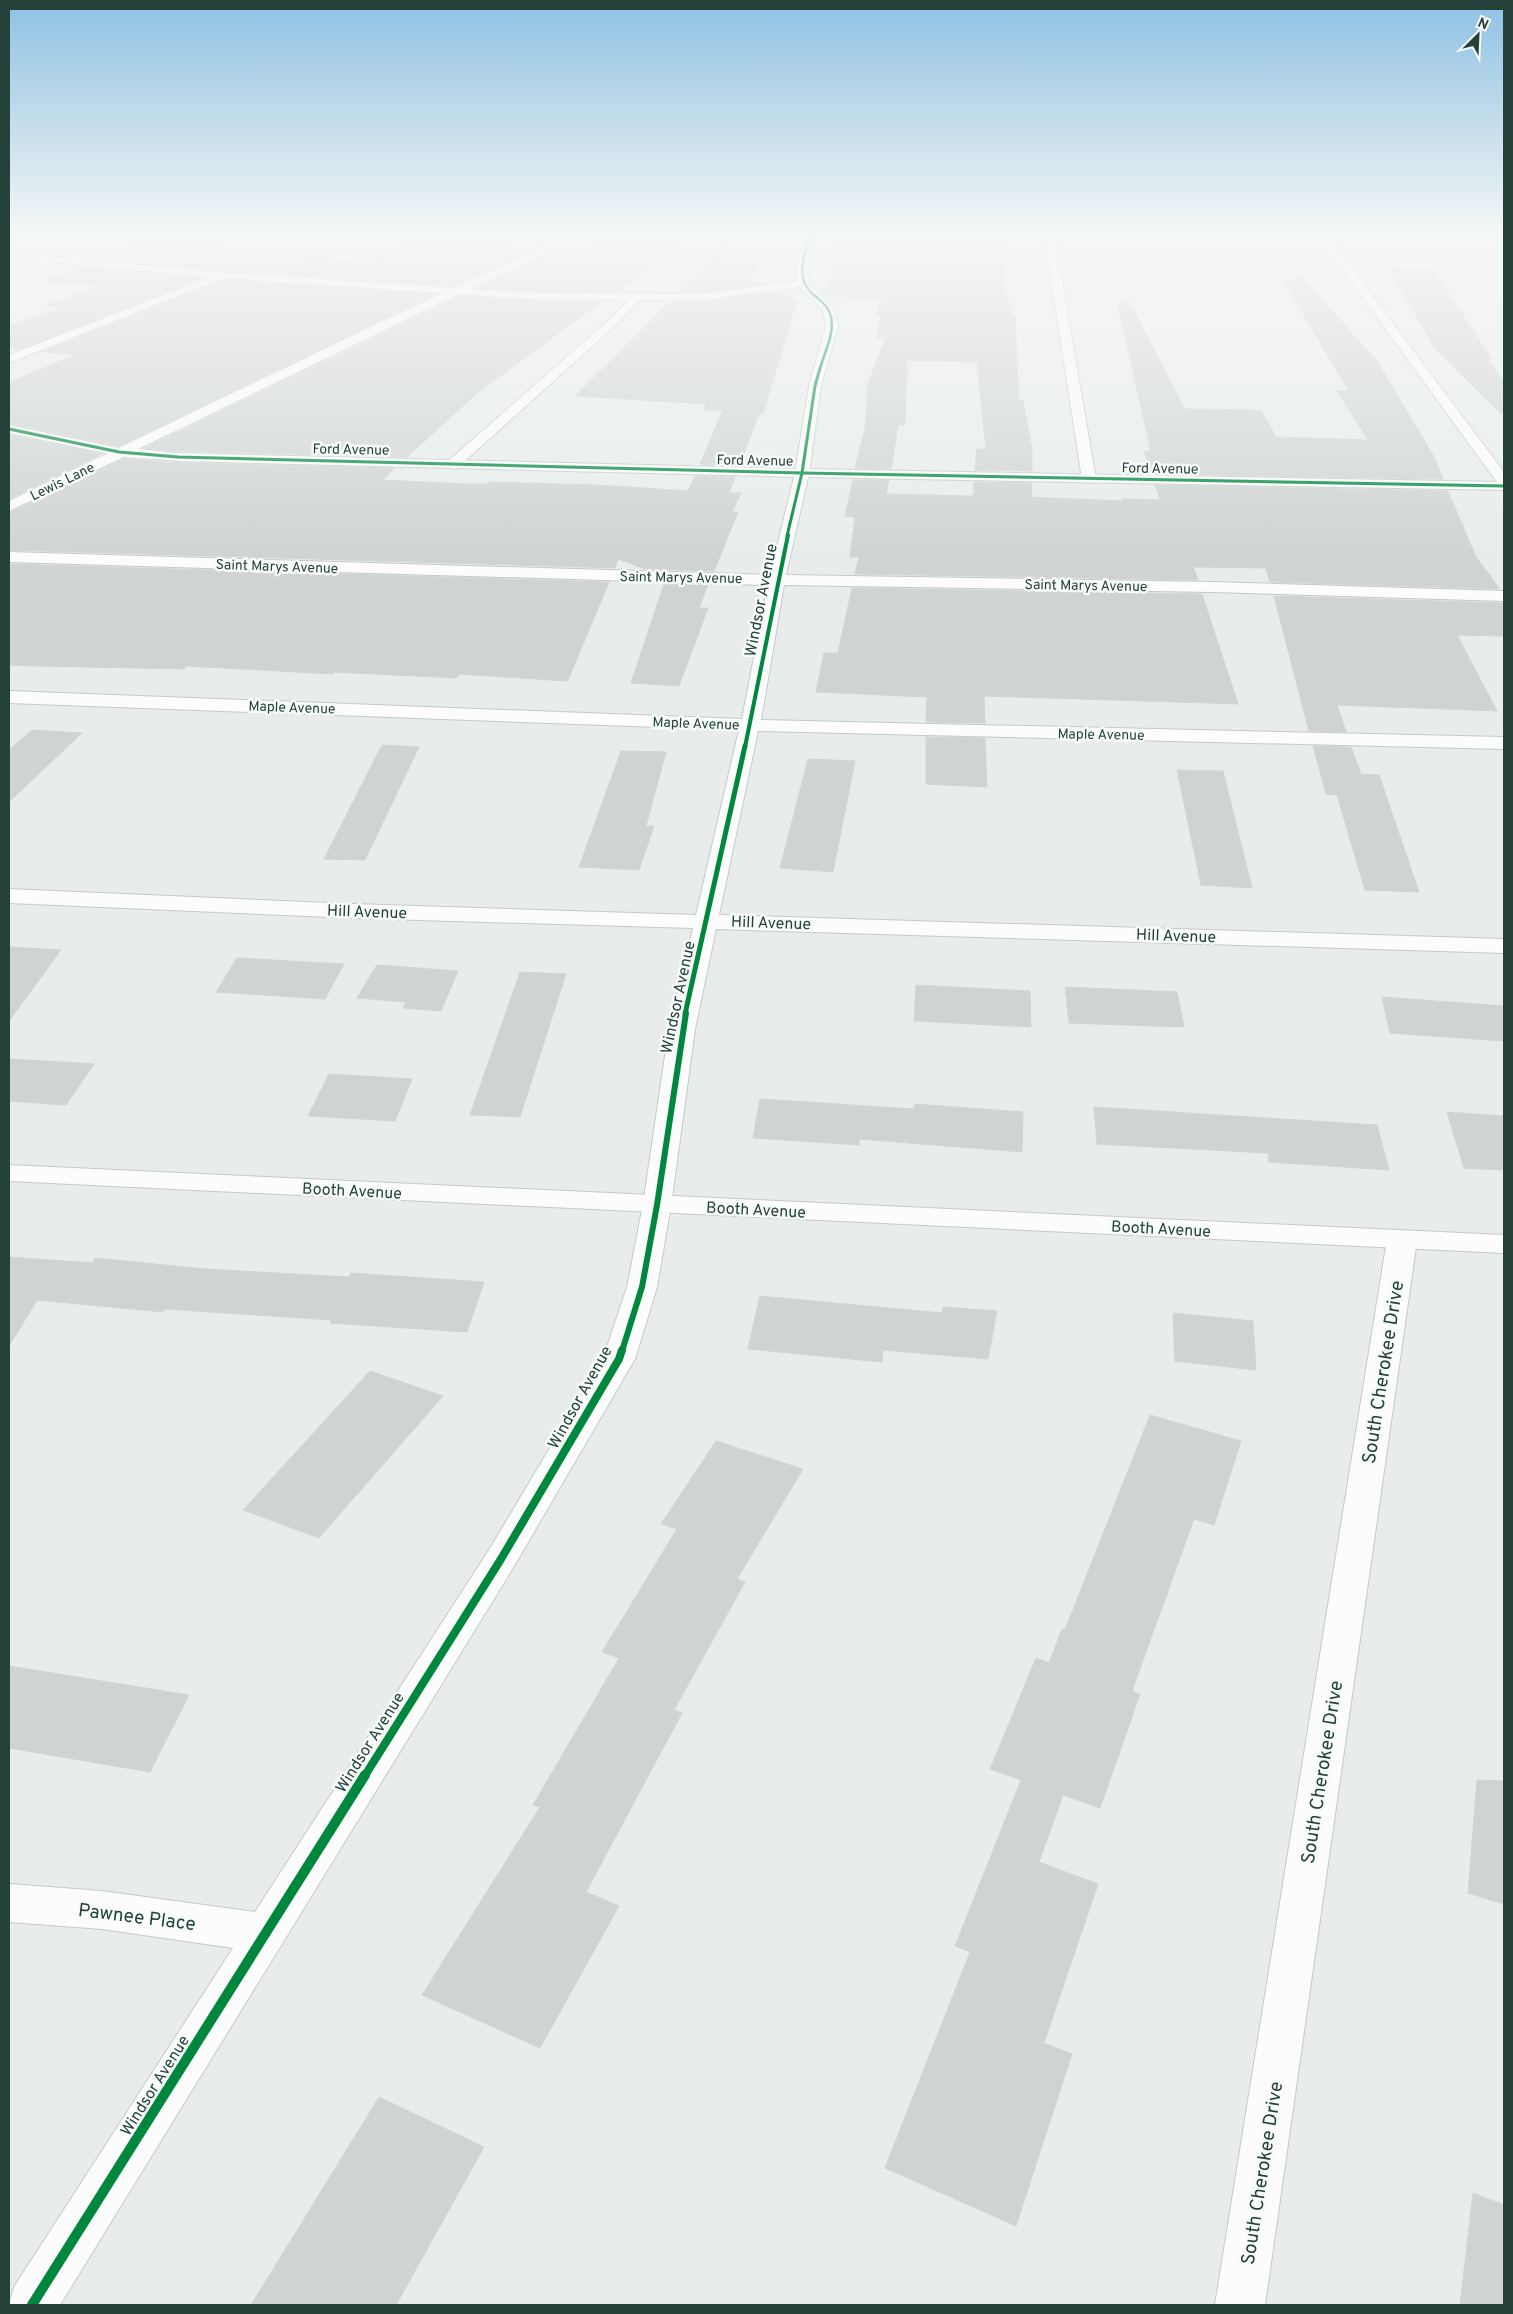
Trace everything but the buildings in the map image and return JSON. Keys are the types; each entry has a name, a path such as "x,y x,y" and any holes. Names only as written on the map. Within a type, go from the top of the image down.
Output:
{"street":[{"path":"9,359 47,344"},
{"name":"Lewis Lane","path":"9,507 344,344"},
{"path":"452,465 588,344"},
{"name":"Windsor Avenue","path":"32,2305 501,1559 619,1359 642,1287 657,1205 682,1029 750,725 777,580 802,473 815,386 827,344"},
{"path":"1067,344 1089,479"},
{"path":"1402,344 1504,484"},
{"name":"Ford Avenue","path":"9,429 119,452 160,457 1089,479 1504,484"},
{"name":"Saint Marys Avenue","path":"9,557 777,580 1202,587 1504,596"},
{"name":"Maple Avenue","path":"9,697 750,725 1504,743"},
{"name":"Hill Avenue","path":"9,896 352,911 707,920 1504,946"},
{"name":"Booth Avenue","path":"9,1173 1504,1244"},
{"name":"South Cherokee Drive","path":"1240,2305 1402,1240"},
{"name":"Pawnee Place","path":"9,1903 102,1910 265,1934"}],"cycle path":[{"path":"32,2305 501,1559 619,1359 642,1287 657,1205 682,1029 750,725 777,580 802,473 815,386 827,344"},
{"path":"9,429 119,452 178,457 802,473 1504,486"}]}
